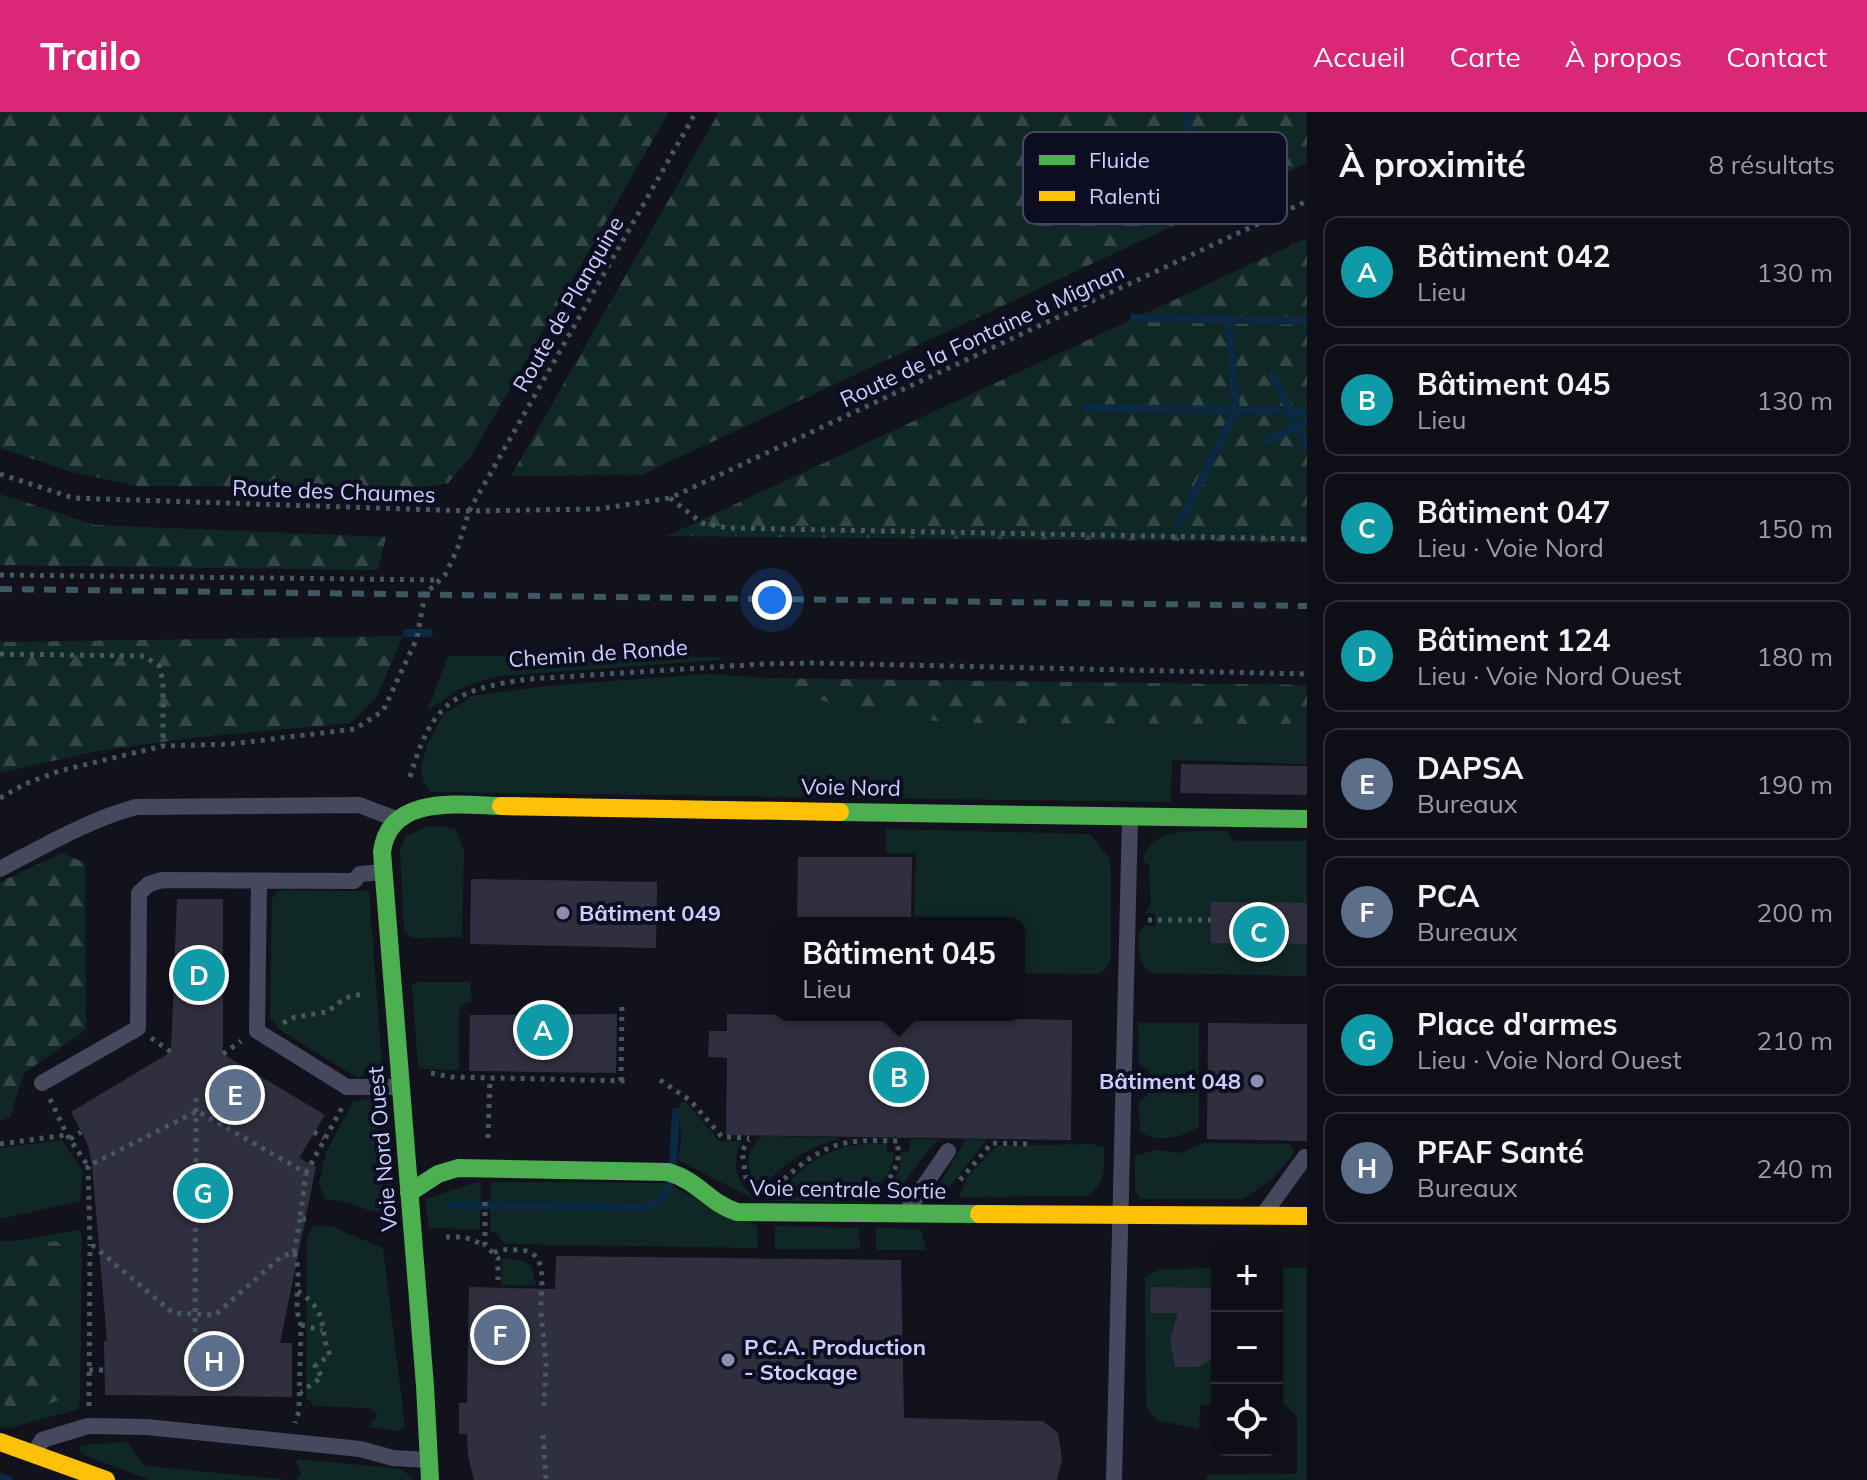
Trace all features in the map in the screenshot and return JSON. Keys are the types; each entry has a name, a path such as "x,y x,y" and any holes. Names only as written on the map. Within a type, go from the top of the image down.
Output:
{"street":[{"name":"Voie Nord","path":"398,819 413,810 434,805 1307,819"},
{"name":"Voie Nord Ouest","path":"398,819 382,844 383,872 430,1480"},
{"name":"Voie centrale Sortie","path":"409,1193 446,1170 458,1168 673,1173 686,1177 725,1208 737,1212 1307,1216"},
{"path":"0,1442 106,1480"}],"lane":[{"path":"0,869 112,814 136,807 359,805 398,819"},
{"path":"1114,1480 1130,816"},
{"path":"42,1083 138,1028 139,893 149,884 162,880 354,881 360,874 383,872"},
{"path":"259,881 257,1031 347,1087 401,1087"},
{"path":"905,1215 948,1151"},
{"path":"1263,1216 1305,1157"},
{"path":"35,1453 42,1440 88,1426 147,1427 360,1449 393,1458 429,1460"}],"path":[{"name":"Route de Planquine","path":"0,798 59,771 163,746 231,744 355,729 383,711 417,638 425,594 445,575 457,550 469,511 696,112"},
{"name":"Route de la Fontaine à Mignan","path":"1287,210 1307,201"},
{"name":"Route de la Fontaine à Mignan","path":"670,498 1258,224"},
{"name":"Route des Chaumes","path":"0,474 73,498 469,511 598,509 670,498"},
{"path":"670,498 702,523 728,528 1307,539"},
{"path":"0,575 439,580"},
{"path":"0,654 144,656 159,666 163,681 163,746"},
{"name":"Chemin de Ronde","path":"409,780 418,748 435,717 451,701 471,691 530,679 814,663 1307,674"},
{"path":"1127,919 1211,920"},
{"path":"276,1026 295,1017 327,1012 345,998 367,993"},
{"path":"621,1081 619,1044 622,1003"},
{"path":"429,1073 451,1077 542,1076 629,1081"},
{"path":"487,1147 490,1078"},
{"path":"660,1080 691,1101 722,1137 749,1139 742,1151 742,1164 749,1185"},
{"path":"42,1083 68,1137 88,1166 88,1426"},
{"path":"298,1291 317,1309 330,1355 315,1366 322,1377 300,1392 301,1325 296,1313 300,1267 294,1253 303,1219 306,1173 351,1092"},
{"path":"195,1342 196,1096"},
{"path":"88,1166 197,1111"},
{"path":"197,1111 306,1173"},
{"path":"0,1144 68,1137 81,1132"},
{"path":"314,1132 324,1138"},
{"path":"777,1185 822,1149 843,1141 898,1141 898,1162 882,1192"},
{"path":"952,1190 992,1143 1030,1144"},
{"path":"485,1214 485,1245"},
{"path":"441,1237 464,1237 485,1245 498,1258 498,1280"},
{"path":"90,1243 173,1313 215,1315 282,1256 294,1253"},
{"path":"494,1253 498,1250 527,1250 537,1255 541,1264 546,1364 544,1406"},
{"path":"301,1325 322,1330"},
{"path":"89,1370 104,1370"},
{"path":"292,1372 300,1372"},
{"path":"543,1435 546,1480"}],"green space":[{"path":"0,112 669,112 471,456 448,483 425,487 138,486 72,472 0,448"},
{"path":"719,112 1307,112 1307,163 1287,172 1287,132 1023,132 1023,224 1177,224 641,475 511,476"},
{"path":"1307,238 1307,542 667,536"},
{"path":"0,494 95,525 386,537 378,570 0,565"},
{"path":"403,636 377,697 350,723 191,738 92,752 0,773 0,642"},
{"path":"448,656 721,657 721,660 497,676 459,689 427,711"},
{"path":"709,674 766,678 773,687 856,710 949,723 1307,724 1307,764 1172,760 1171,802 430,792 423,781 421,767 428,743 443,715 472,696 556,685"},
{"path":"766,678 1307,685 1307,724 949,723 856,710 773,687"},
{"path":"426,827 456,830 464,851 462,937 412,938 404,931 400,849 406,836"},
{"path":"886,829 1090,834 1108,857 1111,868 1111,960 1098,974 1025,973 1025,917 914,917 916,853 886,853"},
{"path":"1227,831 1234,841 1307,841 1307,976 1155,973 1144,966 1139,951 1139,932 1144,926 1155,926 1155,913 1145,913 1151,905 1149,865 1143,861 1148,849 1155,841 1178,832"},
{"path":"63,853 85,863 86,1030 24,1073 10,1116 0,1121 0,882"},
{"path":"278,891 369,891 382,1067 369,1070 359,1079 279,1029 270,1018 272,899"},
{"path":"470,982 472,1001 461,1006 459,1014 457,1070 418,1067 412,984"},
{"path":"1138,1023 1199,1023 1199,1127 1193,1131 1162,1138 1140,1131 1139,1101 1147,1096 1149,1071 1139,1064"},
{"path":"369,1098 382,1102 394,1211 375,1212 344,1202 325,1200 319,1183 326,1152 353,1102"},
{"path":"679,1102 686,1102 719,1141 742,1141 736,1159 738,1174 757,1201 678,1160 681,1141"},
{"path":"763,1136 840,1138 807,1151 787,1164 763,1190 752,1177 748,1163 752,1149"},
{"path":"911,1139 939,1139 896,1192 887,1192 899,1170 901,1152 909,1151"},
{"path":"966,1139 987,1140 943,1195 932,1197"},
{"path":"62,1140 83,1172 80,1201 0,1219 0,1148"},
{"path":"887,1143 887,1152 894,1152 891,1166 866,1202 775,1201 797,1174 822,1156 851,1146"},
{"path":"1204,1143 1290,1144 1294,1154 1271,1180 1243,1199 1141,1199 1135,1191 1135,1156 1156,1150 1182,1153"},
{"path":"1092,1144 1104,1148 1104,1169 1098,1186 1088,1196 959,1197 967,1177 996,1146"},
{"path":"481,1181 480,1229 429,1228 425,1199"},
{"path":"491,1182 664,1183 757,1226 757,1248 504,1244 498,1234 490,1230"},
{"path":"314,1225 332,1227 383,1248 405,1425 399,1431 368,1427 378,1415 370,1408 315,1406 306,1397 307,1236"},
{"path":"775,1226 859,1228 860,1249 775,1249"},
{"path":"876,1228 921,1229 926,1250 876,1250"},
{"path":"78,1230 82,1234 78,1409 10,1428 0,1427 0,1241"},
{"path":"56,1241 66,1249 70,1258 63,1331 63,1399 25,1412 0,1404 0,1250"},
{"path":"502,1258 520,1260 531,1266 536,1285 501,1285"},
{"path":"1211,1268 1211,1404 1200,1405 1199,1429 1156,1420 1146,1406 1145,1277 1161,1269"},
{"path":"1283,1268 1307,1268 1307,1480 1206,1480 1207,1475 1297,1474 1297,1417 1283,1405"},
{"path":"127,1442 145,1466 290,1480 150,1480 79,1451 82,1445"},
{"path":"298,1459 402,1469 413,1480 296,1480 301,1474 296,1462"}],"building":[{"path":"1181,764 1307,766 1307,795 1180,793"},
{"path":"798,857 912,857 911,917 797,917"},
{"name":"Bâtiment 049","path":"471,879 657,882 656,948 470,944"},
{"path":"177,899 223,899 223,1054 325,1115 299,1158 316,1167 280,1343 292,1343 292,1397 105,1395 104,1341 107,1341 92,1165 88,1145 71,1112 171,1052"},
{"path":"1211,902 1307,903 1307,944 1211,943"},
{"path":"617,1014 616,1073 469,1071 470,1015"},
{"path":"727,1014 773,1015 773,1021 1072,1020 1071,1140 726,1135 727,1058 708,1057 709,1031 727,1031"},
{"name":"Bâtiment 048","path":"1208,1023 1307,1024 1307,1141 1207,1139"},
{"name":"P.C.A. Production - Stockage","path":"556,1256 901,1260 904,1418 1043,1421 1058,1433 1062,1459 1057,1480 474,1480 467,1434 459,1434 459,1403 467,1403 469,1287 555,1289"},
{"path":"1151,1287 1211,1288 1211,1360 1199,1367 1175,1367 1170,1340 1178,1313 1150,1313"}],"waterway":[{"path":"1186,112 1190,132"},
{"path":"1134,318 1307,321"},
{"path":"1179,524 1236,410 1229,320"},
{"path":"1273,375 1307,447"},
{"path":"1087,408 1307,411"},
{"path":"1267,441 1307,421"},
{"path":"407,633 429,633"},
{"path":"673,1163 676,1112"},
{"path":"452,1205 644,1207 661,1199 669,1184"},
{"path":"0,1477 8,1480"}],"railway":[{"path":"0,589 1307,606"}],"traffic: fast":[{"path":"430,1480 382,852 387,833 398,820 412,812 447,805 501,806"},
{"path":"840,812 1307,819"},
{"path":"409,1193 438,1174 458,1168 668,1172 737,1212 979,1214"}],"traffic: slow":[{"path":"501,806 840,812"},
{"path":"979,1214 1307,1216"},
{"path":"0,1442 106,1480"}],"place":[{"name":"Bâtiment 049","path":"563,913"},
{"name":"Bâtiment 047","path":"1259,932"},
{"name":"Bâtiment 124","path":"199,975"},
{"name":"Bâtiment 042","path":"543,1030"},
{"name":"Bâtiment 045","path":"899,1077"},
{"name":"Bâtiment 048","path":"1257,1081"},
{"name":"DAPSA","path":"235,1095"},
{"name":"Place d'armes","path":"203,1193"},
{"name":"PCA","path":"500,1335"},
{"name":"P.C.A. Production - Stockage","path":"728,1360"},
{"name":"PFAF Santé","path":"214,1361"}]}
